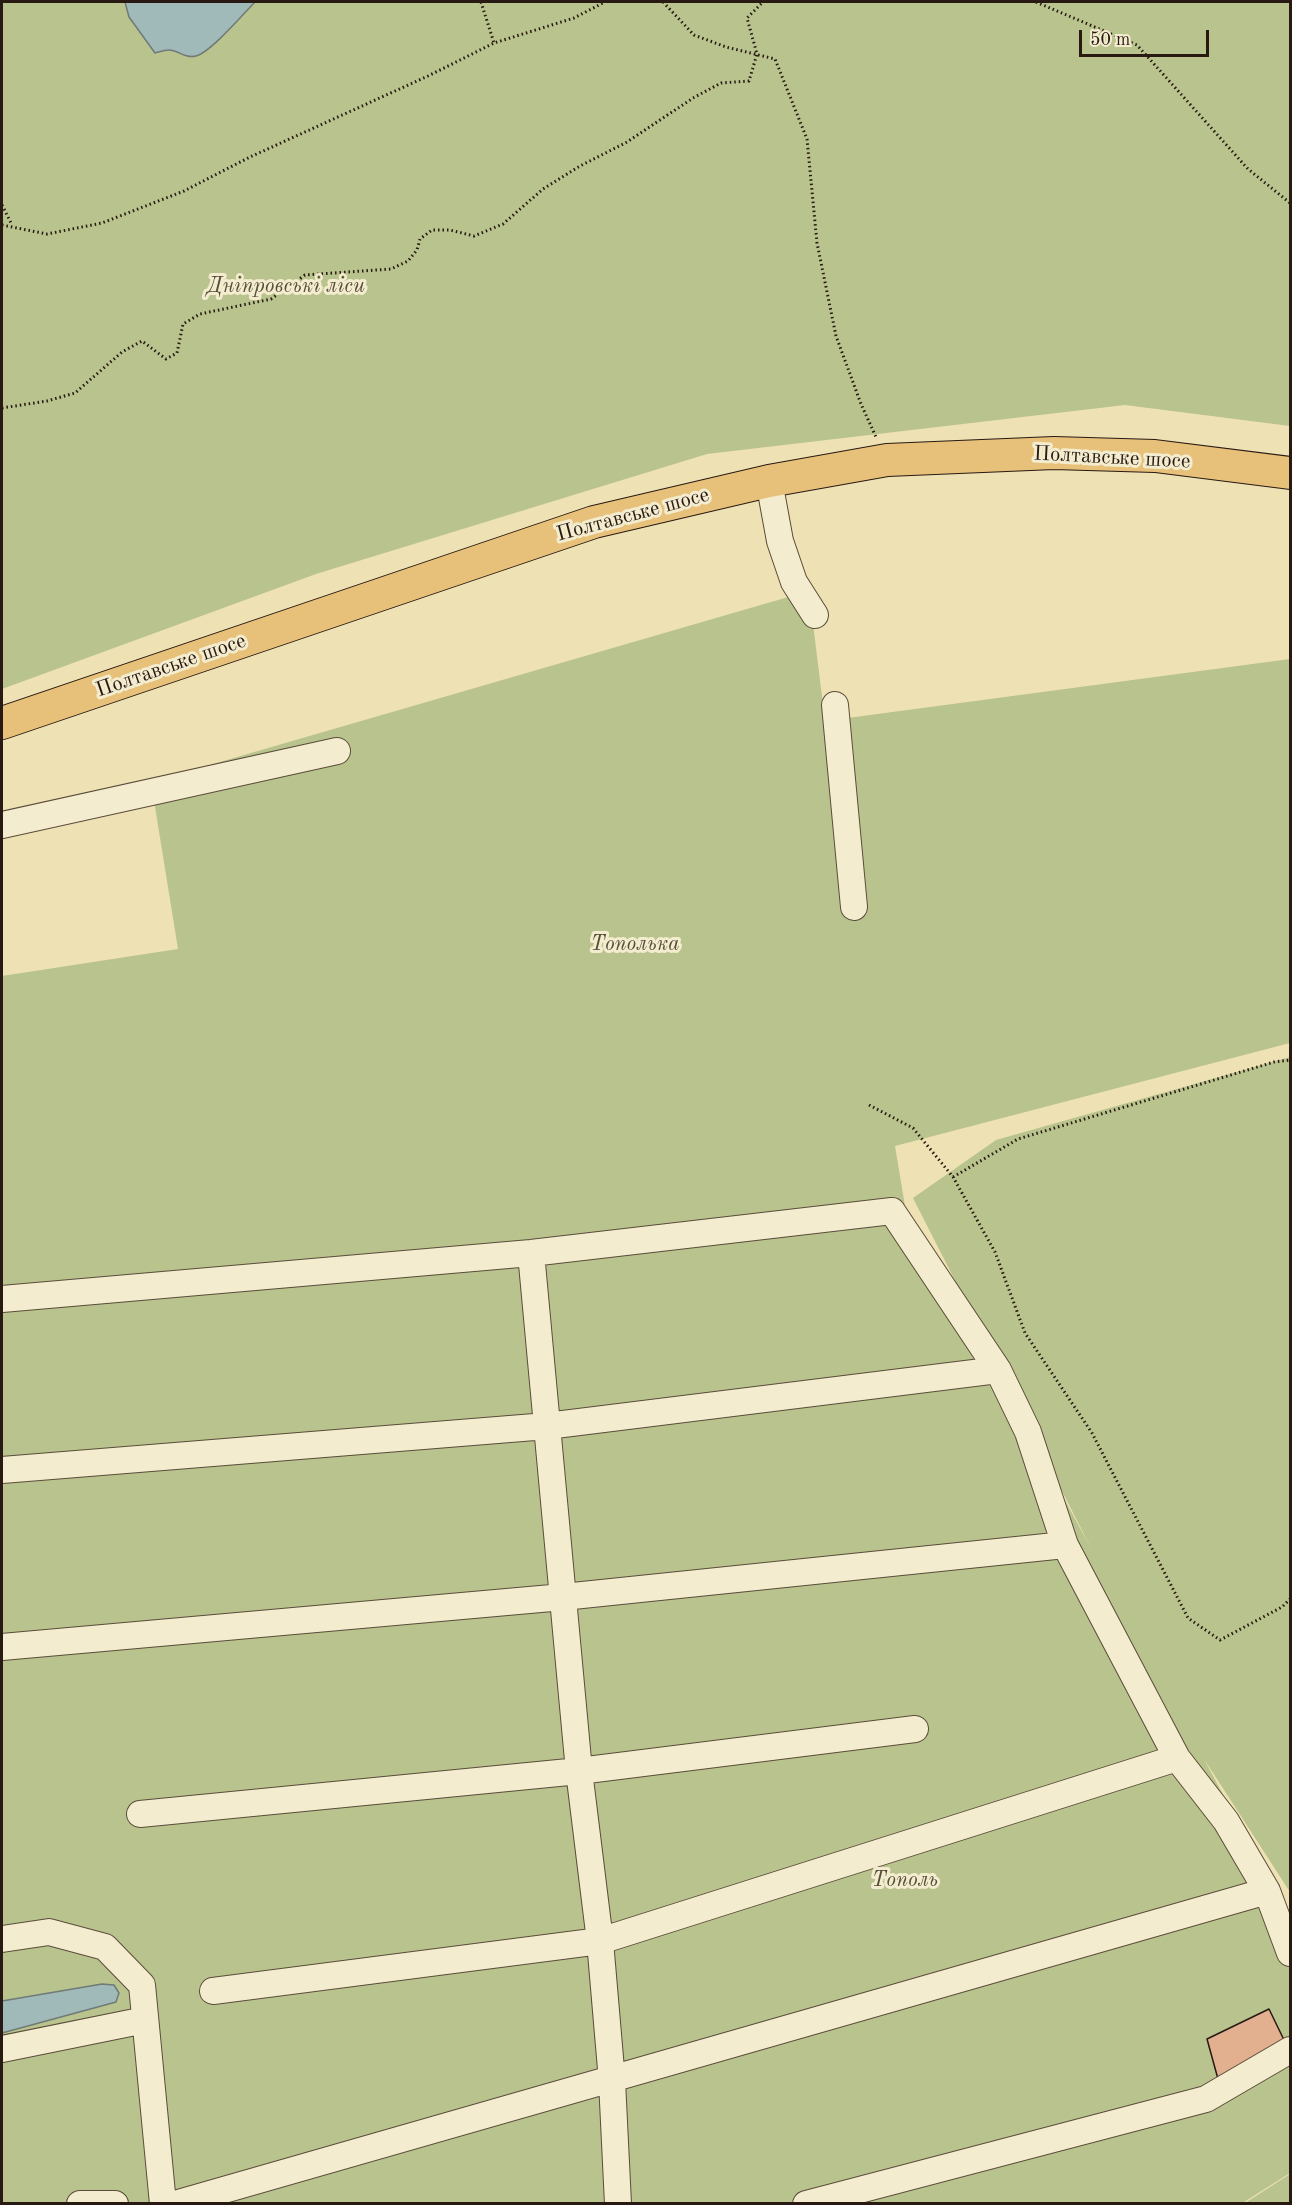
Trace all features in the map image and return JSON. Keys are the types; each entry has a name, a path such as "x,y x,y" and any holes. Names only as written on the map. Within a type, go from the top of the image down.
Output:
{"main road":[{"name":"Полтавське шосе","path":"2,723 594,522 769,481 887,460 1054,453 1155,456 1290,473"}],"lane":[{"path":"769,481 780,541 794,582 815,615"},
{"path":"836,705 854,907"},
{"path":"2,825 337,751"},
{"path":"2,1299 531,1252 892,1211 998,1370 1028,1432 1065,1545 1177,1758 1226,1821 1267,1891 1290,1953"},
{"path":"531,1252 579,1771 600,1941 612,2081 618,2204"},
{"path":"2,1470 547,1426 998,1370"},
{"path":"2,1647 563,1597 1065,1545"},
{"path":"140,1814 579,1771 915,1729"},
{"path":"213,1991 600,1941 1177,1758"},
{"path":"175,2204 612,2081 1267,1891"},
{"path":"2,1939 49,1932 105,1947 142,1985 163,2204"},
{"path":"2,2049 145,2020"},
{"path":"806,2204 1206,2099 1290,2050"},
{"path":"80,2204 115,2204"}],"path":[{"path":"481,2 494,43"},
{"path":"2,225 48,234 102,223 184,191 250,157 428,76 494,43 574,18 605,2"},
{"path":"663,2 694,35 775,58 807,139 817,243 836,336 861,404 887,460"},
{"path":"2,408 47,401 75,393 122,352 142,341 166,359 177,353 183,324 201,314 271,299 305,275 391,269 408,261 417,250 420,239 432,230 450,230 474,236 502,224 543,189 580,165 627,142 693,98 721,83 749,81 757,54 747,18 763,2"},
{"path":"1036,2 1137,45 1248,169 1290,203"},
{"path":"2,205 12,226"},
{"path":"953,1177 1018,1139 1274,1062 1290,1060"},
{"path":"869,1104 913,1128 953,1177 995,1252 1025,1332 1092,1433 1188,1618 1220,1640 1282,1607 1290,1599"}],"green space":[{"name":"Дніпровські ліси","path":"2,2 1290,2 1290,426 1125,405 707,454 316,574 2,689"},
{"path":"809,591 825,721 1290,659 1290,1043 895,1146 905,1206 1092,1550 913,1198 996,1140 1290,1057 1290,1892 1204,1759 1290,1920 1290,2173 1241,2204 2,2204 2,976 178,949 151,782"},
{"path":"1290,2174 1290,2203 1245,2203"}],"water":[{"path":"125,2 255,2 210,48 192,57 169,50 155,53 129,17"},
{"path":"102,1984 114,1985 119,1993 116,2002 2,2033 2,2001"}],"building":[{"path":"1269,2009 1285,2042 1218,2079 1207,2039"}],"park label":[{"name":"Тополька","path":"635,944"},
{"name":"Тополь","path":"905,1880"}]}
